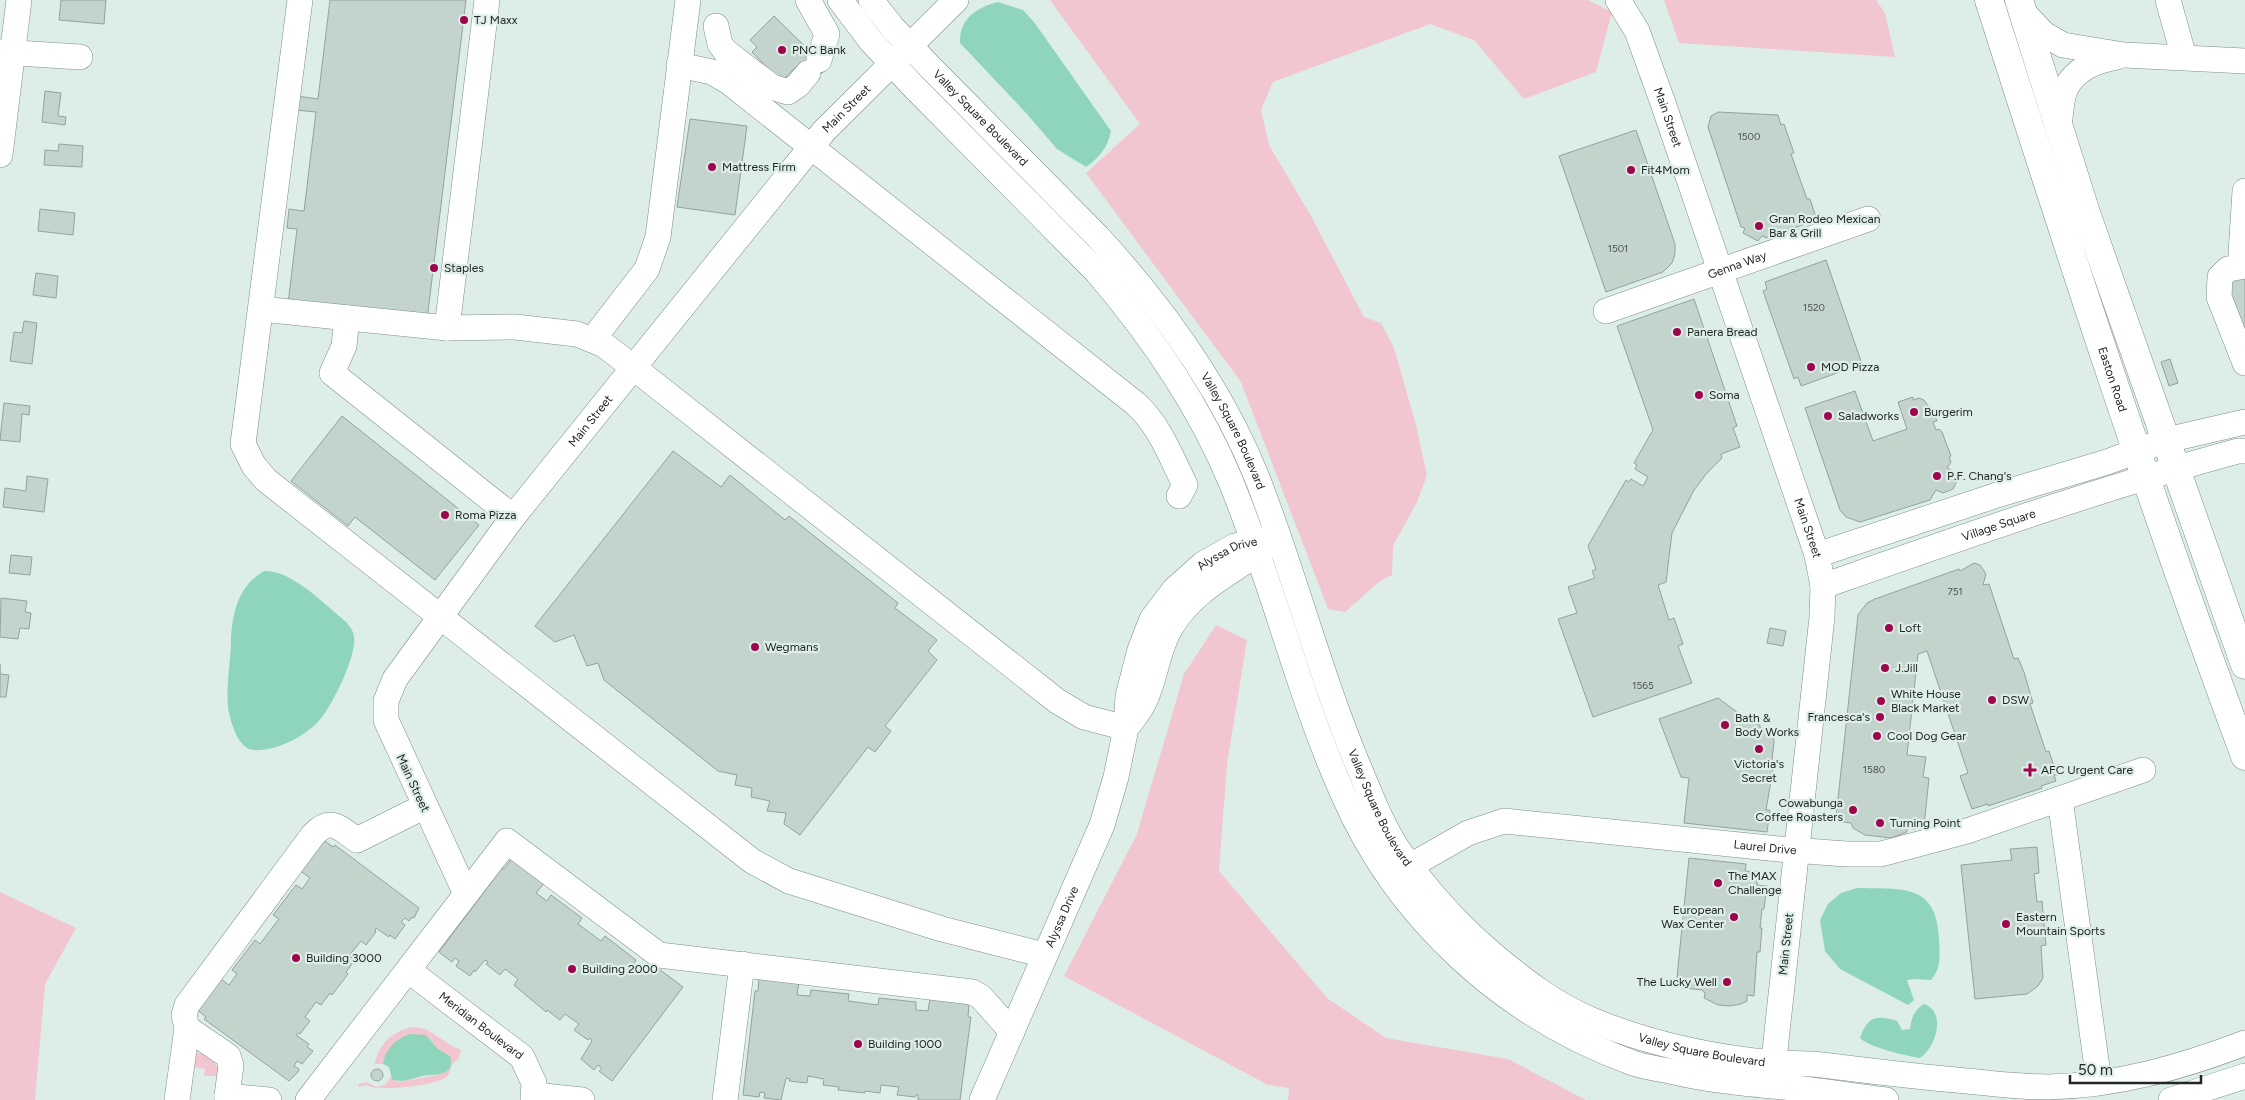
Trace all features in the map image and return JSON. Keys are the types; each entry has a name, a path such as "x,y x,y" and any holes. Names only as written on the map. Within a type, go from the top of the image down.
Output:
{"highway":[{"name":"Easton Road","path":"1989,0 2041,166 2136,452 2245,756"},
{"path":"2021,6 2086,213 2245,665"}],"street":[{"path":"0,155 6,53 19,0"},
{"path":"300,0 243,444 254,466 266,480 752,861 775,875 942,929 1044,955"},
{"path":"447,328 487,0"},
{"path":"593,339 648,269 658,237 688,0"},
{"name":"Valley Square Boulevard","path":"840,0 871,41 892,64 1074,247 1119,298 1172,373 1207,430 1231,484 1317,729 1342,793 1366,840 1400,871 1428,889 1478,942 1514,973 1549,997 1588,1018 1626,1033 1772,1074 1886,1100"},
{"name":"Valley Square Boulevard","path":"871,0 910,46 1098,237 1165,316 1221,403 1257,479 1344,730 1390,835 1400,871"},
{"name":"Main Street","path":"466,894 386,720 386,700 395,679 513,517 824,132 956,0"},
{"name":"Main Street","path":"1618,0 1637,31 1817,555 1823,586 1822,616 1772,1074"},
{"path":"2168,0 2184,57"},
{"path":"716,26 717,37 725,51 772,87 788,92 798,85 814,67 827,34 812,6"},
{"path":"2021,6 2044,34 2063,45 2124,55 2245,61"},
{"path":"6,53 80,57"},
{"path":"2059,125 2065,90 2075,76 2092,62 2124,55"},
{"path":"679,65 721,77 812,147 1143,412 1158,430 1185,486 1179,496"},
{"path":"2245,191 2243,259 2220,277 2219,296 2245,363"},
{"name":"Genna Way","path":"1606,311 1868,218"},
{"path":"261,309 447,328 516,327 577,334 593,339 634,368 1057,701 1084,717 1126,728"},
{"path":"347,318 344,346 332,373 513,517"},
{"path":"1817,555 2136,452 2167,440 2245,422"},
{"name":"Village Square","path":"1823,586 1997,526 2145,478 2238,451 2245,451"},
{"name":"Alyssa Drive","path":"982,1100 1102,825 1116,777 1126,728 1128,696 1140,650 1152,619 1174,590 1204,564 1235,546 1254,548 1278,538"},
{"name":"Laurel Drive","path":"1400,871 1468,832 1504,821 1796,851 1881,854 1967,831 2142,770"},
{"path":"2060,798 2099,1082"},
{"path":"177,1100 187,1028 184,1016 185,1010 198,987 318,830 330,824 340,828 357,840 424,806"},
{"path":"308,1100 507,841 659,955 972,992 982,997 1012,1032"},
{"path":"725,1100 742,964"},
{"name":"Meridian Boulevard","path":"408,970 522,1057 534,1083 534,1097 582,1100"},
{"path":"187,1028 228,1056 231,1065 227,1098 269,1100"},
{"name":"Valley Square Boulevard","path":"1772,1074 1805,1063 1902,1075 2045,1087 2099,1082 2168,1069 2245,1043"},
{"path":"2171,1100 2245,1076"}],"shaded area":[{"path":"1050,0 1588,0 1612,12 1596,72 1524,99 1474,40 1430,24 1273,82 1261,110 1269,145 1311,216 1364,317 1381,323 1394,348 1416,425 1427,475 1417,502 1393,546 1392,575 1380,581 1345,612 1328,609 1241,382 1086,173 1140,124"},
{"path":"1664,0 1876,0 1885,13 1895,57 1679,43"},
{"path":"998,2 1023,10 1034,22 1111,131 1103,151 1086,167 1057,149 960,43 963,27 971,15 983,7"},
{"path":"265,571 286,576 318,598 350,626 354,635 354,646 336,695 317,723 301,736 288,743 275,748 256,750 249,749 241,743 236,733 229,713 228,689 233,623 238,602 248,584"},
{"path":"1216,625 1247,640 1227,764 1219,871 1327,998 1386,1038 1508,1059 1586,1100 1288,1100 1289,1088 1268,1085 1064,976 1137,834 1184,674"},
{"path":"1857,888 1903,890 1915,893 1932,908 1937,921 1939,940 1940,956 1937,971 1931,980 1907,980 1914,1000 1908,1005 1840,969 1825,951 1820,920 1828,904 1841,893"},
{"path":"0,892 76,928 45,984 35,1100 0,1100"},
{"path":"1924,1004 1931,1008 1935,1014 1937,1030 1931,1046 1920,1058 1879,1048 1860,1038 1866,1025 1878,1018 1897,1021 1902,1030 1910,1029 1914,1015"},
{"path":"413,1027 426,1029 461,1050 459,1058 453,1063 449,1074 436,1082 416,1086 381,1088 366,1085 359,1087 358,1084 366,1082 377,1087 386,1084 391,1076 398,1082 442,1074 449,1068 446,1054 438,1049 430,1039 384,1059 383,1064 375,1064 383,1044 388,1039 399,1031"},
{"path":"410,1034 426,1035 438,1049 450,1056 450,1068 443,1073 404,1081 392,1079 389,1067 383,1064 386,1054 392,1045"},
{"path":"200,1053 216,1065 218,1068 217,1076 204,1076 205,1069 193,1067 195,1054"}],"building":[{"path":"61,0 106,0 104,24 59,20"},
{"path":"330,0 466,0 427,320 288,304 297,229 287,228 289,209 304,211 316,112 295,110 297,96 318,99"},
{"name":"PNC Bank","path":"774,16 827,68 815,80 799,64 781,82 752,52 757,47 750,40"},
{"path":"45,91 61,93 58,116 66,117 65,125 42,122"},
{"path":"1718,112 1778,115 1781,125 1784,124 1794,153 1791,154 1807,199 1810,199 1817,220 1765,238 1764,236 1761,237 1758,241 1743,233 1745,228 1741,227 1708,127 1711,116"},
{"name":"Mattress Firm","path":"690,119 747,126 735,215 677,207"},
{"path":"1636,130 1675,244 1675,254 1672,263 1663,272 1606,292 1559,156"},
{"path":"59,144 83,146 82,167 44,165 45,150 58,151"},
{"path":"40,209 75,213 73,235 38,231"},
{"path":"1826,260 1862,364 1801,386 1798,377 1794,379 1763,291 1767,289 1765,282"},
{"path":"36,273 58,276 56,298 33,295"},
{"path":"2245,273 2245,339 2226,279"},
{"path":"1694,299 1737,426 1733,428 1740,447 1721,454 1722,458 1694,490 1672,533 1666,582 1658,585 1669,620 1674,618 1683,644 1678,646 1692,683 1593,717 1558,619 1577,613 1568,587 1595,578 1592,571 1596,569 1588,546 1626,480 1629,482 1631,479 1643,486 1648,477 1635,469 1637,465 1634,463 1653,430 1617,326"},
{"path":"24,321 37,323 32,364 10,361 14,332 22,333"},
{"path":"2170,359 2178,383 2169,386 2161,362"},
{"path":"1855,391 1873,441 1907,429 1898,402 1913,397 1913,400 1919,398 1924,400 1931,407 1937,421 1933,422 1936,430 1939,429 1942,432 1951,456 1949,457 1951,462 1947,468 1953,471 1957,481 1953,489 1943,493 1936,490 1930,500 1860,522 1846,517 1840,510 1805,408"},
{"path":"4,403 30,406 29,415 22,414 20,442 0,440"},
{"path":"342,416 479,525 435,580 355,517 348,526 291,481"},
{"name":"Wegmans","path":"673,451 721,487 730,475 785,520 789,516 898,603 895,608 937,640 928,651 937,660 885,726 891,731 875,752 868,747 800,835 784,824 786,813 767,811 770,801 751,797 752,788 735,785 737,775 718,771 604,680 598,663 587,666 574,635 555,642 535,626"},
{"path":"27,476 48,479 44,512 3,507 5,488 26,491"},
{"path":"11,555 32,557 30,575 9,573"},
{"path":"1974,563 1980,565 1986,574 1983,585 1989,584 2014,659 2018,658 2024,672 2033,703 2030,704 2046,752 2049,751 2057,775 2054,775 2056,781 2041,786 2042,788 1988,806 1988,804 1972,809 1960,776 1968,773 1927,651 1918,654 1907,755 1926,757 1923,777 1929,778 1924,826 1916,826 1915,829 1907,828 1907,832 1891,838 1865,835 1853,828 1851,823 1843,822 1843,817 1836,817 1858,615 1867,603 1875,599 1959,569 1960,571"},
{"path":"1,598 27,601 25,612 31,613 29,629 20,628 18,639 0,637"},
{"path":"1770,628 1786,631 1783,646 1767,643"},
{"path":"0,674 9,675 6,697 0,697"},
{"path":"1718,698 1745,718 1760,725 1760,728 1767,729 1773,736 1771,769 1773,769 1766,810 1770,810 1767,832 1684,823 1689,778 1681,777 1659,719"},
{"name":"Building 3000","path":"322,839 333,847 335,845 419,908 414,918 412,917 409,921 405,918 401,922 405,925 395,939 376,928 376,932 366,945 361,941 349,956 355,960 346,972 348,974 332,995 330,993 321,1005 316,1002 305,1017 310,1021 300,1034 296,1035 309,1044 307,1047 313,1051 302,1064 297,1061 294,1066 299,1069 298,1072 289,1081 204,1019 206,1017 194,1007 217,976 229,985 237,974 232,970 255,940 260,944 279,919 273,915 296,885 302,889 310,878 299,870"},
{"name":"Eastern Mountain Sports","path":"2037,847 2039,873 2034,874 2037,902 2042,901 2046,945 2041,946 2043,978 2038,986 2027,994 1975,999 1961,865 2012,860 2010,849"},
{"name":"Building 2000","path":"512,858 544,883 536,893 547,901 551,895 582,918 578,924 601,941 605,936 636,960 633,965 643,973 651,963 683,987 612,1081 599,1071 602,1068 598,1065 594,1070 581,1059 592,1041 590,1038 588,1040 574,1030 579,1024 565,1014 560,1020 547,1010 546,1012 514,985 518,979 505,969 500,975 486,964 488,962 485,960 470,976 456,966 459,961 455,958 452,962 439,952 502,868 504,869"},
{"path":"1689,858 1746,864 1745,871 1758,872 1757,885 1767,886 1764,909 1762,909 1760,952 1757,952 1754,996 1747,995 1747,1001 1741,1004 1730,1006 1718,1005 1704,998 1705,993 1702,990 1676,987"},
{"name":"Building 1000","path":"759,978 799,982 797,995 810,996 811,990 849,994 848,1001 878,1005 879,998 916,1002 916,1010 928,1011 930,998 969,1003 968,1017 971,1017 960,1100 918,1100 918,1095 915,1097 897,1095 899,1087 881,1085 880,1093 838,1090 839,1087 823,1085 824,1079 808,1076 807,1083 789,1081 790,1079 786,1078 781,1100 764,1098 765,1093 760,1092 759,1097 743,1095 755,991 758,991"},
{"path":"375,1069 379,1069 383,1075 379,1081 375,1081 371,1077 371,1073"}],"place":[{"name":"TJ Maxx","path":"464,20"},
{"name":"PNC Bank","path":"782,50"},
{"name":"Mattress Firm","path":"712,167"},
{"name":"Fit4Mom","path":"1631,170"},
{"name":"Gran Rodeo Mexican Bar & Grill","path":"1759,226"},
{"name":"Staples","path":"434,268"},
{"name":"Panera Bread","path":"1677,332"},
{"name":"MOD Pizza","path":"1811,367"},
{"name":"Soma","path":"1699,395"},
{"name":"Burgerim","path":"1914,412"},
{"name":"Saladworks","path":"1828,416"},
{"name":"P.F. Chang's","path":"1937,476"},
{"name":"Roma Pizza","path":"445,515"},
{"name":"Loft","path":"1889,628"},
{"name":"Wegmans","path":"755,647"},
{"name":"J.Jill","path":"1885,668"},
{"name":"DSW","path":"1992,700"},
{"name":"White House Black Market","path":"1881,701"},
{"name":"Francesca's","path":"1880,717"},
{"name":"Bath & Body Works","path":"1725,725"},
{"name":"Cool Dog Gear","path":"1877,736"},
{"name":"Victoria's Secret","path":"1759,749"},
{"name":"AFC Urgent Care","path":"2030,770"},
{"name":"Cowabunga Coffee Roasters","path":"1853,810"},
{"name":"Turning Point","path":"1880,823"},
{"name":"The MAX Challenge","path":"1718,883"},
{"name":"European Wax Center","path":"1734,917"},
{"name":"Eastern Mountain Sports","path":"2006,924"},
{"name":"Building 3000","path":"296,958"},
{"name":"Building 2000","path":"572,969"},
{"name":"The Lucky Well","path":"1727,982"},
{"name":"Building 1000","path":"858,1044"}]}
